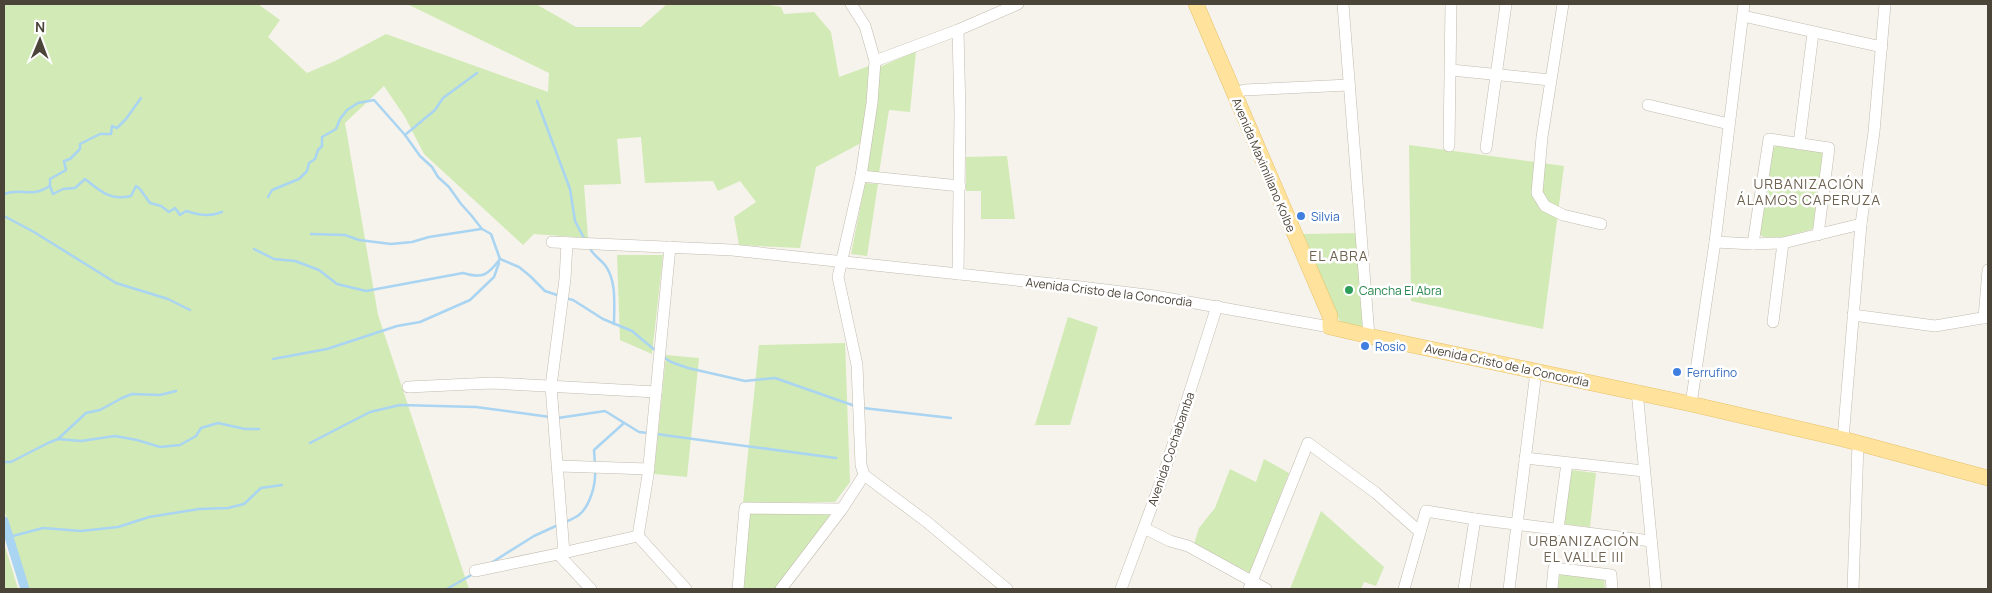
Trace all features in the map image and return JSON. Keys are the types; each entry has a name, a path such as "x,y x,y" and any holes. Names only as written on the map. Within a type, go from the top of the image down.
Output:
{"main road":[{"name":"Avenida Maximiliano Kolbe","path":"1196,4 1330,316 1330,327"},
{"name":"Avenida Cristo de la Concordia","path":"1330,327 1536,372 1637,391 1843,439 1988,478"}],"street":[{"path":"851,4 864,26 875,61 872,103 861,176 838,277 857,365 861,464 864,475 927,522 1007,589"},
{"path":"875,61 958,30 1018,4"},
{"path":"1343,4 1369,336"},
{"path":"1449,146 1451,4"},
{"path":"1486,148 1506,4"},
{"path":"1563,4 1550,80 1536,193 1545,206 1563,214 1601,224"},
{"path":"1691,404 1715,242 1744,4"},
{"path":"1843,439 1861,224 1874,132 1885,4"},
{"path":"1743,16 1882,47"},
{"path":"958,30 960,186 958,274"},
{"path":"1799,144 1813,33"},
{"path":"1451,70 1550,80"},
{"path":"1234,94 1244,90 1349,85"},
{"path":"1648,104 1729,124"},
{"path":"1753,244 1769,139 1828,148 1818,235"},
{"path":"861,176 960,186"},
{"path":"1715,242 1784,243 1861,224"},
{"name":"Avenida Cristo de la Concordia","path":"552,242 732,250 958,274 1155,296 1330,327"},
{"path":"567,243 565,279 551,386 559,466 561,554 591,589"},
{"path":"1773,322 1784,243"},
{"path":"638,536 649,469 670,247"},
{"path":"1853,315 1935,326 1986,317 1988,270"},
{"name":"Avenida Cochabamba","path":"1121,589 1162,476 1217,306"},
{"path":"1509,589 1536,372"},
{"path":"408,387 492,383 656,392"},
{"path":"1637,391 1656,589"},
{"path":"1251,585 1308,443 1376,492 1420,532"},
{"path":"1853,589 1858,443"},
{"path":"1525,458 1644,471"},
{"path":"1558,529 1567,463"},
{"path":"559,466 649,469"},
{"path":"781,589 842,509 864,475"},
{"path":"738,589 745,508 842,509"},
{"path":"1404,589 1426,511 1475,519 1651,540"},
{"path":"1464,589 1475,519"},
{"path":"1144,528 1170,541 1188,546 1251,585 1266,589"},
{"path":"475,571 638,536"},
{"path":"638,536 686,589"},
{"path":"1552,589 1554,568 1611,575 1612,589"}],"green space":[{"path":"4,4 258,4 280,20 268,37 307,73 335,61 386,34 548,92 549,73 407,4 536,4 576,27 641,27 667,4 765,4 781,7 784,14 814,12 831,32 839,77 869,66 869,94 861,143 816,167 800,248 739,245 734,217 756,202 740,181 718,191 713,181 645,183 641,137 617,139 621,184 584,185 588,238 534,234 523,245 424,154 405,117 384,86 345,123 378,315 469,589 28,589 4,509"},
{"path":"916,51 910,112 889,110 879,173 867,173 880,67"},
{"path":"1409,145 1564,166 1543,329 1411,301"},
{"path":"1778,145 1821,151 1824,156 1813,229 1784,237 1763,237 1759,233 1772,148"},
{"path":"1007,156 1015,219 981,219 981,191 966,191 966,157"},
{"path":"865,183 878,184 867,256 851,254"},
{"path":"1358,233 1367,329 1341,324 1303,234"},
{"path":"617,255 663,255 652,354 620,340"},
{"path":"1068,317 1098,327 1070,425 1035,425"},
{"path":"845,343 850,482 835,502 743,503 759,345"},
{"path":"666,355 699,358 687,477 654,474"},
{"path":"1264,459 1289,473 1250,573 1194,544 1199,528 1215,508 1230,469 1256,482"},
{"path":"1571,470 1596,473 1590,527 1564,524"},
{"path":"1321,511 1384,567 1376,586 1364,582 1361,589 1290,589"},
{"path":"749,513 833,514 776,589 744,589"},
{"path":"4,543 18,589 4,589"},
{"path":"1560,571 1604,577 1605,589 1558,589"}],"waterway":[{"path":"405,135 435,110 443,98 477,73"},
{"path":"50,186 50,179 66,170 64,161 70,159 80,149 80,144 100,134 111,134 112,126 117,128 141,98"},
{"path":"268,197 272,190 299,179 307,171 309,163 315,159 318,150 322,146 322,137 336,129 340,119 347,110 358,103 374,100 405,135 420,156 432,167 438,177 449,187 482,229 491,234 500,259 519,267 545,291 560,296"},
{"path":"537,101 570,189 575,221 585,240"},
{"path":"4,194 11,192 37,192 50,186 53,194 63,189 75,188 85,179 106,194 117,197 131,196 136,186 150,203 161,206 169,212 175,208 180,215 186,211 204,215 222,212"},
{"path":"4,216 34,232 116,283 168,299 190,310"},
{"path":"311,234 345,235 359,240 391,244 481,229"},
{"path":"589,247 609,271 614,293 614,324"},
{"path":"254,249 274,259 295,261 319,270 337,284 366,291 463,273 476,276 488,272 500,259"},
{"path":"273,359 327,349 397,326 420,322 470,300 494,277 499,263"},
{"path":"565,298 573,300 603,319 632,331 656,351"},
{"path":"662,356 671,362 688,368 745,381 775,378 855,406"},
{"path":"58,439 86,413 100,410 122,398 132,394 160,395 176,391"},
{"path":"310,443 370,412 400,405 476,407 550,417"},
{"path":"863,408 951,418"},
{"path":"558,418 605,411 639,432 648,433"},
{"path":"4,462 11,462 58,439 81,441 115,436 160,447 180,445 196,436 201,428 218,423 245,429 259,429"},
{"path":"595,465 594,450 624,423"},
{"path":"656,434 836,458"},
{"path":"565,522 579,515 589,501 595,471"},
{"path":"9,537 43,528 81,531 118,527 149,517 199,509 228,508 244,504 261,488 282,485"},
{"path":"4,521 25,589"},
{"path":"491,563 534,536 558,525"},
{"path":"447,589 473,574"}],"place":[{"name":"Silvia","path":"1301,216"},
{"name":"Cancha El Abra","path":"1349,290"},
{"name":"Rosio","path":"1365,346"},
{"name":"Ferrufino","path":"1677,372"}],"district":[{"name":"URBANIZACIÓN ÁLAMOS CAPERUZA","path":"1809,192"},
{"name":"EL ABRA","path":"1339,255"},
{"name":"URBANIZACIÓN EL VALLE III","path":"1584,548"}]}
